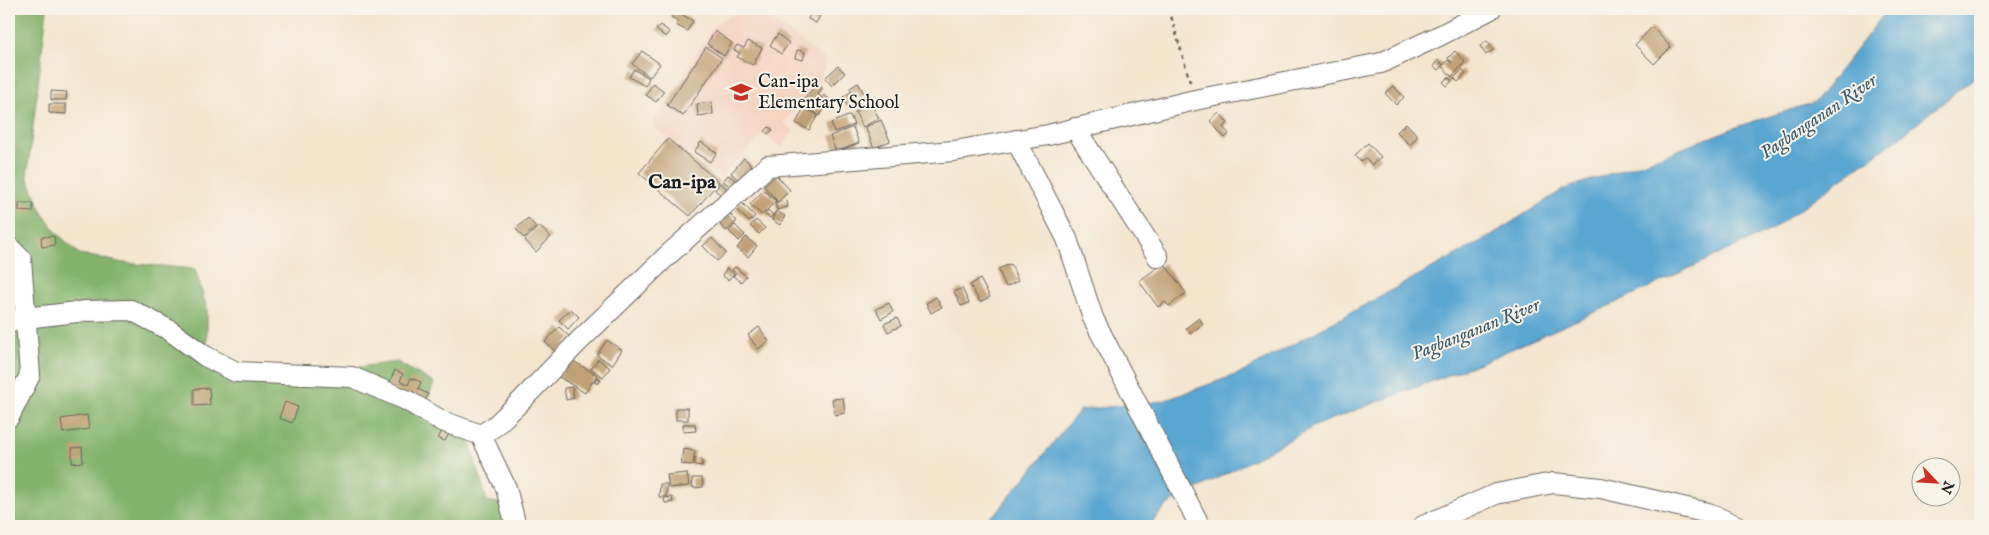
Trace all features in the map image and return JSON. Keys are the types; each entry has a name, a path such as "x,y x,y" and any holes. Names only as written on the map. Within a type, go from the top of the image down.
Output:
{"street":[{"path":"481,435 495,426 520,402 668,254 768,166 954,151 1075,128 1195,100 1380,63 1442,35 1491,9"},
{"path":"1075,128 1158,257"},
{"path":"1016,140 1067,239 1093,318 1200,526"},
{"path":"9,247 21,259 17,320 30,375 9,418"},
{"path":"17,320 86,311 131,310 169,330 205,356 236,372 352,377 406,400 442,421 481,435 506,488 516,526"},
{"path":"1423,526 1496,494 1552,483 1601,488 1708,513 1737,526"}],"path":[{"path":"1169,9 1195,100"}],"shaded area":[{"name":"Can-ipa Elementary School","path":"741,9 758,9 826,60 819,81 783,123 794,131 781,148 764,134 720,178 652,125 716,23"}],"green space":[{"path":"9,9 47,9 27,176 43,214 58,234 79,254 124,263 195,269 207,309 207,367 303,385 359,367 397,362 434,383 426,403 469,439 487,501 516,506 522,526 9,526"}],"water":[{"name":"Pagbanganan River","path":"1888,9 1980,9 1980,73 1904,134 1771,230 1611,305 1480,363 1319,424 1167,505 1149,526 975,526 997,512 1080,410 1163,401 1243,372 1490,236 1564,189 1660,157 1739,126 1815,102"}],"building":[{"path":"798,9 808,9 805,13"},
{"path":"813,9 823,10 816,23 808,19"},
{"path":"675,10 693,21 687,31 676,25 678,21 671,17"},
{"path":"660,25 670,32 666,37 656,30"},
{"path":"1652,27 1671,47 1654,64 1635,45"},
{"path":"715,31 732,43 724,56 707,44"},
{"path":"778,34 789,43 781,54 770,45"},
{"path":"748,41 762,48 753,65 737,57 740,53 734,50 737,45 744,48"},
{"path":"1487,41 1493,50 1486,55 1480,46"},
{"path":"706,47 722,58 683,116 667,105"},
{"path":"797,50 805,52 803,60 795,58"},
{"path":"642,51 660,64 650,77 632,64"},
{"path":"1455,51 1465,62 1452,77 1442,66 1438,70 1433,66 1438,60 1443,65 1448,60 1452,63 1448,58"},
{"path":"838,66 845,73 832,86 825,78"},
{"path":"634,69 649,78 645,86 629,77"},
{"path":"1462,70 1466,74 1458,82 1454,78"},
{"path":"1448,77 1452,81 1447,86 1443,82"},
{"path":"653,83 664,91 656,102 646,95"},
{"path":"858,83 865,95 858,100 860,104 850,110 842,98 852,91 850,88"},
{"path":"817,84 822,88 818,94 822,98 824,95 828,98 825,101 829,104 819,116 802,101"},
{"path":"1393,86 1404,97 1396,105 1385,93"},
{"path":"51,91 67,92 66,100 51,100"},
{"path":"712,102 713,114 698,116 697,104"},
{"path":"870,102 879,118 863,127 855,112"},
{"path":"49,104 66,104 66,114 49,113"},
{"path":"804,108 818,115 809,130 796,123"},
{"path":"1219,113 1228,123 1223,127 1229,134 1225,138 1210,121"},
{"path":"850,115 854,125 834,132 831,123"},
{"path":"881,120 890,141 874,148 865,127"},
{"path":"1406,123 1418,136 1410,145 1397,132"},
{"path":"769,127 773,130 768,134 765,131"},
{"path":"853,127 859,143 836,152 830,136"},
{"path":"668,139 719,182 690,216 639,173"},
{"path":"701,142 717,153 710,162 694,152"},
{"path":"1368,143 1381,157 1372,165 1366,158 1361,162 1355,155"},
{"path":"744,158 753,167 740,181 731,173"},
{"path":"728,175 740,183 735,190 723,181"},
{"path":"776,175 790,190 778,202 764,186"},
{"path":"720,183 730,191 725,198 715,190"},
{"path":"764,190 776,201 762,215 750,204"},
{"path":"787,201 788,207 777,210 775,203"},
{"path":"741,202 755,216 749,222 735,208"},
{"path":"19,203 33,203 33,212 19,211"},
{"path":"768,210 773,215 770,218 765,214"},
{"path":"776,211 785,216 780,225 772,220"},
{"path":"731,215 737,221 727,231 720,225"},
{"path":"528,218 536,227 524,238 516,229"},
{"path":"756,220 765,228 759,234 750,226"},
{"path":"735,225 745,235 739,241 729,231"},
{"path":"539,226 551,237 536,252 525,240"},
{"path":"54,236 55,245 42,247 41,237"},
{"path":"746,237 757,246 748,257 737,248"},
{"path":"712,238 726,253 717,261 703,246"},
{"path":"1164,263 1186,293 1169,306 1165,302 1158,307 1139,281"},
{"path":"1011,264 1018,281 1006,287 998,269"},
{"path":"735,267 746,276 741,282 733,276 736,273 732,270"},
{"path":"727,268 734,274 728,280 722,275"},
{"path":"980,279 990,297 980,302 970,285"},
{"path":"962,288 969,303 961,306 954,292"},
{"path":"936,297 942,307 931,313 926,303"},
{"path":"889,303 893,312 881,319 876,309"},
{"path":"571,309 579,317 568,329 559,320"},
{"path":"897,318 901,326 888,332 884,324"},
{"path":"1199,318 1203,324 1190,334 1186,328"},
{"path":"559,327 571,338 557,353 545,342"},
{"path":"759,327 769,341 758,349 748,335"},
{"path":"607,340 622,350 612,365 597,355"},
{"path":"570,359 597,375 585,393 559,377"},
{"path":"598,359 610,368 603,377 591,369"},
{"path":"395,370 403,374 400,381 408,385 411,378 421,382 418,389 428,394 423,404 387,388"},
{"path":"597,377 601,380 598,384 594,382"},
{"path":"572,387 574,398 566,400 564,388"},
{"path":"209,388 210,405 194,406 194,389"},
{"path":"843,398 845,413 835,415 832,399"},
{"path":"285,402 298,407 292,423 279,418"},
{"path":"676,408 688,408 688,420 676,420"},
{"path":"87,415 89,429 63,433 61,419"},
{"path":"683,424 695,424 696,431 683,432"},
{"path":"442,431 449,434 445,441 438,438"},
{"path":"82,447 83,462 72,463 72,448"},
{"path":"683,449 695,451 693,465 681,464"},
{"path":"695,458 702,459 702,466 695,465"},
{"path":"687,473 689,486 669,488 667,475"},
{"path":"692,478 702,478 703,487 693,488"},
{"path":"660,484 667,484 666,497 659,497"},
{"path":"672,497 673,502 665,503 664,498"}],"place":[{"name":"Can-ipa Elementary School","path":"741,92"}],"district":[{"name":"Can-ipa","path":"682,182"}]}
